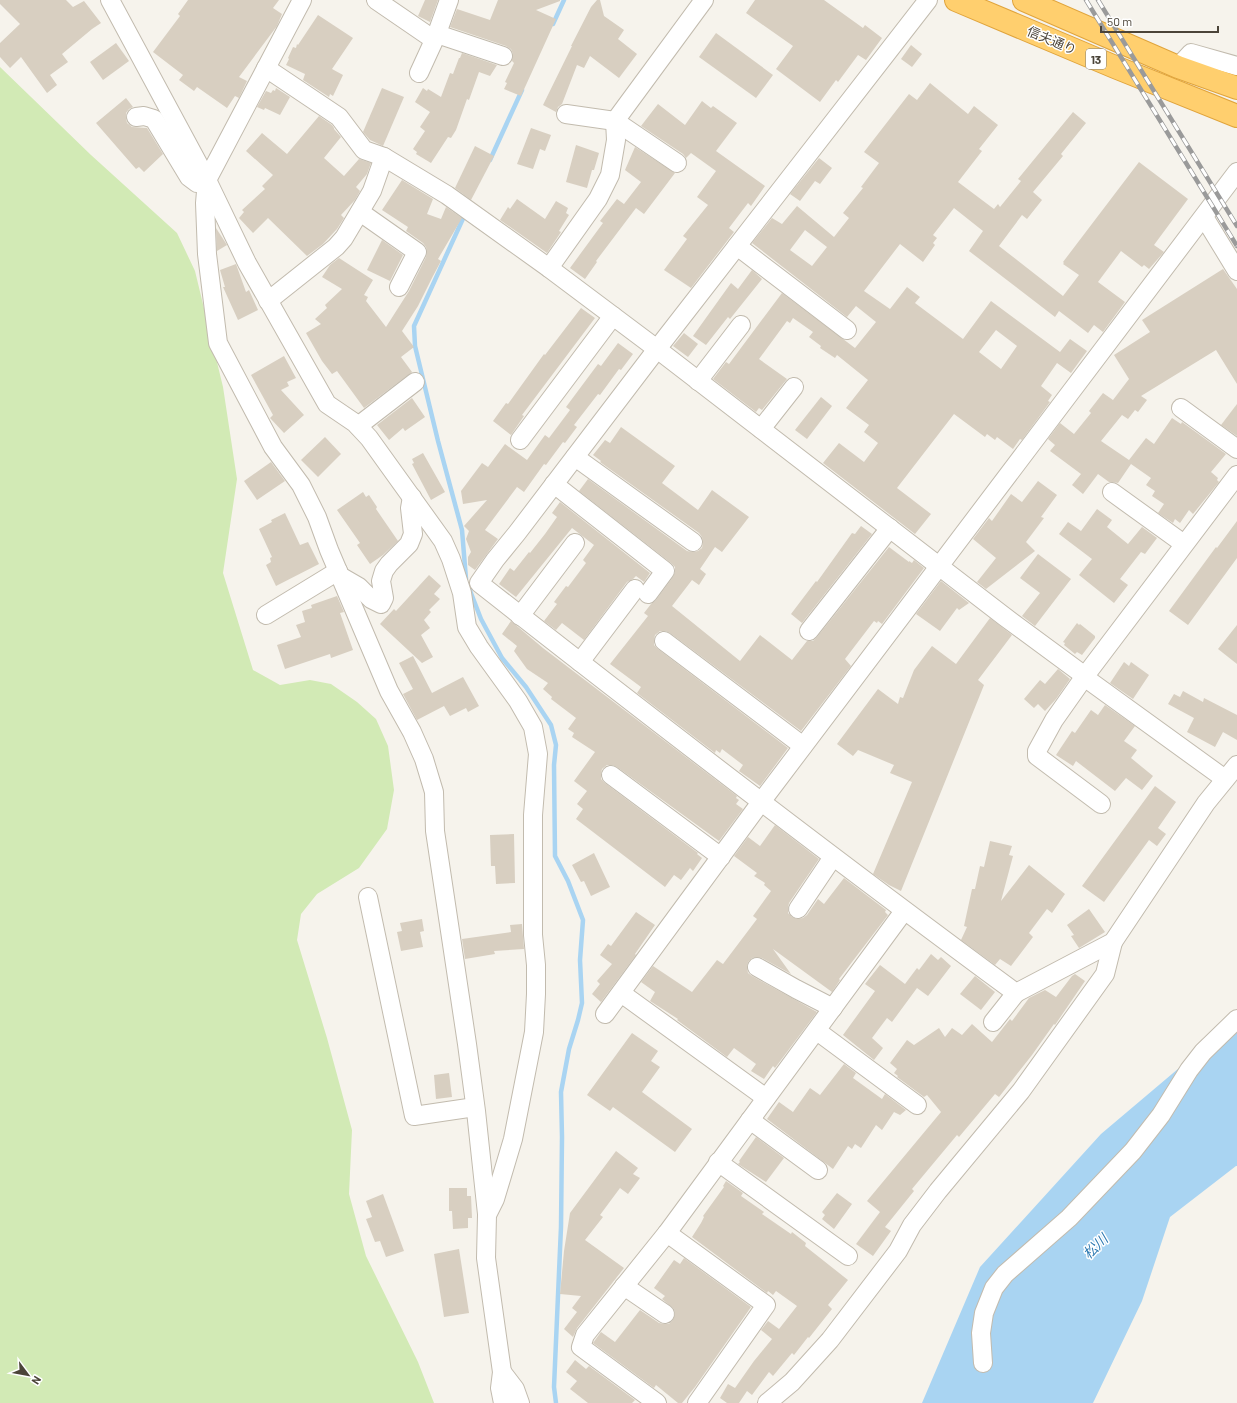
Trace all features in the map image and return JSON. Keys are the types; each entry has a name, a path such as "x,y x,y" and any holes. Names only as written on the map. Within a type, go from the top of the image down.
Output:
{"highway":[{"name":"信夫通り","path":"956,0 1129,73 1237,116"},
{"name":"信夫通り","path":"1024,0 1178,67 1237,88"}],"street":[{"path":"110,0 206,180 247,263 327,404 358,426 369,438 443,541 451,559 462,593 467,627 479,647 518,701 533,727 538,754 533,815 533,935 536,965 534,1032 513,1139 495,1199 487,1215"},
{"path":"302,0 206,180 205,203 207,254 218,343 273,447 301,485 317,517 339,574 389,691 412,732 424,759 434,792 435,831 475,1107 487,1215 486,1258 502,1372 500,1388 503,1403"},
{"path":"376,0 430,37 440,35 503,56"},
{"path":"419,73 436,36 448,0"},
{"path":"549,268 598,199 610,175 616,140 615,121 704,0"},
{"path":"462,593 479,583 657,349 928,0"},
{"path":"1178,67 1191,53 1237,66"},
{"path":"266,68 338,117 364,150 384,157 447,195 549,268 940,565 1005,617 1091,682 1225,779"},
{"path":"566,114 615,121 677,163"},
{"path":"136,117 144,116 154,119 189,177 197,183 206,180"},
{"path":"268,301 336,247 344,238 372,191 384,157"},
{"path":"605,1014 760,802 1237,172"},
{"path":"360,212 417,252 399,287"},
{"path":"1204,216 1237,270"},
{"path":"737,246 848,330"},
{"path":"520,440 613,316"},
{"path":"698,381 741,325"},
{"path":"358,426 415,382"},
{"path":"761,429 794,386"},
{"path":"1181,408 1237,449"},
{"path":"575,457 693,542"},
{"path":"1101,804 1037,756 1037,751 1054,720 1085,676 1237,475"},
{"path":"554,484 665,571 642,592 580,662"},
{"path":"1112,492 1184,544"},
{"path":"339,574 359,587 371,599 381,604 384,598 381,581 384,571 409,544 413,534 410,508 412,497"},
{"path":"809,631 890,528"},
{"path":"520,616 575,543"},
{"path":"266,616 339,574"},
{"path":"479,583 760,802 904,911 1016,993"},
{"path":"664,641 803,746"},
{"path":"767,1403 792,1382 830,1340 898,1251 912,1225 1021,1091 1105,974 1113,942 1206,803 1237,765"},
{"path":"611,775 721,857"},
{"path":"798,909 833,857"},
{"path":"368,897 414,1116 475,1107"},
{"path":"650,1401 580,1347 585,1335 667,1233 904,911"},
{"path":"993,1022 1016,993 1113,942"},
{"path":"757,967 833,1008"},
{"path":"621,993 766,1098"},
{"path":"983,1363 981,1333 988,1302 994,1288 1005,1274 1069,1218 1133,1151 1161,1115 1189,1070 1203,1052 1237,1019"},
{"path":"817,1030 917,1105"},
{"path":"750,1120 818,1170"},
{"path":"718,1162 848,1256"},
{"path":"667,1233 766,1305 697,1403"},
{"path":"624,1286 665,1314"},
{"path":"502,1372 515,1389 520,1403"}],"green space":[{"path":"0,67 91,155 177,233 195,271 223,387 237,479 223,573 253,670 280,685 310,680 331,684 357,702 376,719 388,746 394,790 387,829 359,868 317,894 301,914 297,940 327,1038 352,1130 349,1194 366,1256 418,1362 434,1403 0,1403"}],"water":[{"name":"松川","path":"1237,1019 1237,1166 1170,1217 1142,1301 1093,1403 922,1403 980,1267 1101,1134"}],"building":[{"path":"0,0 66,0 73,7 84,1 101,23 62,54 68,62 50,75 57,85 47,93 21,57 10,68 0,57 0,43 20,24 0,4"},
{"path":"188,0 279,0 273,8 282,14 277,26 239,77 247,81 239,98 235,96 227,108 197,87 194,91 179,80 183,75 153,52 180,16 178,14"},
{"path":"425,0 438,0 430,22 418,16"},
{"path":"498,0 560,0 536,10 556,19 521,96 504,89 507,83 505,82 514,63 512,61 513,54 511,49 450,27 457,9 490,20"},
{"path":"597,0 600,0 604,16 624,30 618,39 637,54 619,78 590,56 584,68 577,65 562,104 558,107 556,112 543,105 591,7"},
{"path":"755,0 824,0 863,28 865,25 882,38 866,60 858,55 838,82 836,80 820,102 776,69 793,46 746,13"},
{"path":"318,15 353,38 332,69 343,75 333,96 330,94 329,97 303,80 305,74 286,65 293,47 296,48 297,44 298,45"},
{"path":"716,33 773,75 756,98 699,57"},
{"path":"116,43 129,61 103,80 90,62"},
{"path":"911,45 922,54 912,67 901,59"},
{"path":"462,53 497,65 490,76 479,72 469,100 467,99 456,130 451,138 448,137 431,163 416,154 417,152 413,149 425,131 420,127 430,112 415,102 423,88 427,91 428,89 441,97 450,73 453,74"},
{"path":"930,83 968,114 974,106 998,125 979,149 982,151 958,182 994,209 998,204 1000,207 1021,181 1018,179 1073,112 1086,123 1061,154 1063,156 1033,192 1042,200 1027,219 1022,215 999,246 1063,296 1079,275 1063,264 1063,262 1139,162 1188,199 1154,245 1164,252 1149,269 1144,265 1142,267 1121,251 1098,282 1125,302 1103,332 1094,325 1088,333 1059,311 1055,317 969,251 983,231 954,208 933,235 937,238 933,243 935,245 923,262 900,244 864,291 890,309 907,287 920,297 915,303 963,339 991,301 1060,352 1070,339 1087,351 1071,373 1057,363 1041,386 1052,395 1048,401 1050,402 1022,440 1020,439 1013,449 997,437 995,440 987,434 985,437 954,414 897,488 931,514 915,534 823,463 839,443 864,462 878,443 864,432 869,425 846,408 868,380 837,355 835,358 820,348 821,346 809,337 813,332 793,318 790,323 787,321 759,359 787,379 762,410 759,408 756,412 713,379 726,362 729,364 782,293 855,348 876,322 856,306 847,317 752,243 772,218 782,224 797,206 834,237 849,218 843,213 863,188 861,187 879,163 864,152 909,94 917,100","holes":["805,230 827,247 812,266 790,250","996,330 1017,346 1001,369 979,352"]},
{"path":"276,88 290,97 280,115 265,108 264,110 257,107 266,91 271,93 273,90 275,91"},
{"path":"382,88 404,97 383,146 370,140 363,132"},
{"path":"126,98 133,107 126,113 127,123 132,127 147,128 163,154 144,172 139,167 136,169 96,123"},
{"path":"702,101 711,108 713,106 737,123 716,151 765,186 751,206 748,203 729,228 734,232 691,288 664,270 687,239 683,236 708,205 697,197 716,171 691,153 686,158 683,154 641,126 658,104 685,125"},
{"path":"319,116 332,125 341,137 324,158 344,176 359,159 371,163 367,174 356,187 360,191 355,200 341,215 344,218 337,229 323,244 307,256 268,218 253,233 239,218 244,212 242,210 265,189 262,186 273,175 246,151 262,133 287,154"},
{"path":"531,128 551,135 545,151 540,149 533,169 517,164"},
{"path":"576,145 599,153 587,188 566,182"},
{"path":"475,146 494,156 471,200 455,188"},
{"path":"635,147 675,173 644,214 636,208 596,261 597,262 585,279 570,268 603,223 600,221 617,199 624,204 641,182 625,170"},
{"path":"819,158 832,168 820,184 815,181 800,201 790,194"},
{"path":"402,180 433,199 427,214 441,219 446,207 462,218 438,259 441,261 418,306 402,331 414,347 401,357 412,372 364,408 337,371 332,374 322,361 306,333 321,324 315,319 327,308 325,305 342,289 322,277 330,265 339,258 373,280 364,295 368,297 366,301 386,327 409,291 426,257 426,247 423,243 406,231 408,227 382,210"},
{"path":"517,199 545,219 556,201 568,208 566,213 569,215 559,231 561,232 547,253 500,220 508,207 510,209"},
{"path":"216,228 227,245 217,251"},
{"path":"382,240 403,255 390,281 367,270"},
{"path":"236,264 246,292 249,290 258,310 238,320 223,287 225,287 220,270"},
{"path":"1223,269 1237,289 1237,384 1216,350 1141,396 1147,400 1138,412 1135,410 1128,419 1122,415 1101,441 1129,460 1146,438 1154,444 1172,418 1181,424 1182,422 1226,454 1211,472 1218,478 1217,480 1219,482 1193,514 1189,510 1180,523 1175,519 1173,523 1158,513 1164,504 1152,496 1155,491 1146,485 1151,478 1131,464 1118,483 1109,482 1098,474 1083,494 1072,485 1081,474 1050,451 1055,445 1048,439 1060,423 1074,434 1091,413 1089,411 1103,393 1113,400 1129,379 1114,355 1150,332 1142,320"},
{"path":"752,270 762,279 730,319 728,317 706,345 693,336 731,283 738,289"},
{"path":"581,308 595,318 522,415 524,416 511,435 493,421 506,403 508,404 544,354 545,355"},
{"path":"684,333 698,344 688,357 673,346"},
{"path":"618,343 633,354 621,370 619,369 600,395 598,394 574,425 577,427 565,443 563,442 546,465 544,464 524,492 517,487 485,530 498,539 475,570 468,565 468,557 471,552 466,539 469,531 464,526 487,500 463,504 461,491 482,463 488,467 505,444 527,460 545,435 549,438 570,410 566,407 598,364 601,366"},
{"path":"284,356 296,378 287,382 289,386 281,390 304,415 284,433 270,418 273,415 251,375"},
{"path":"821,397 832,406 807,439 795,430"},
{"path":"412,398 425,417 405,431 403,428 389,440 377,425"},
{"path":"1237,404 1237,436 1221,425"},
{"path":"621,427 675,466 662,483 698,510 712,490 749,517 722,552 715,547 700,569 706,574 699,585 692,580 672,606 740,661 760,635 792,660 807,641 813,641 817,637 889,547 909,562 912,563 914,560 924,568 882,624 878,621 877,623 874,621 845,659 851,666 801,731 670,633 660,631 655,635 654,645 658,649 788,748 760,786 739,771 743,765 722,749 720,753 716,750 715,753 637,693 641,687 610,664 648,616 644,613 673,577 675,567 579,491 588,479 687,551 698,551 702,548 703,543 702,537 699,533 600,462 601,461 593,455 605,440 610,443"},
{"path":"325,437 341,454 318,477 301,460"},
{"path":"423,453 445,492 431,500 412,464 414,463 412,459"},
{"path":"271,462 285,481 257,500 244,481"},
{"path":"1038,481 1057,495 1041,517 1044,518 1026,542 1035,551 986,589 977,582 996,558 973,539 989,518 992,521 1011,494 1022,502"},
{"path":"363,492 366,497 369,495 377,507 376,509 398,541 383,555 370,564 357,545 360,543 337,510"},
{"path":"560,502 650,573 644,582 636,576 627,582 584,640 562,623 556,630 544,621 557,604 554,602 566,586 568,587 586,563 583,560 594,545 572,528 516,597 499,584 510,568 514,571 545,534 557,517 552,513"},
{"path":"1097,509 1112,520 1107,527 1128,544 1142,527 1157,538 1145,554 1141,552 1120,579 1128,585 1114,603 1079,575 1092,559 1059,534 1068,522 1081,531"},
{"path":"285,513 300,545 308,542 319,564 276,586 266,565 271,562 270,558 272,557 259,529 272,522 271,520"},
{"path":"1237,521 1237,558 1188,625 1169,611"},
{"path":"861,526 872,534 802,623 791,614 816,581 817,582 852,533 855,534"},
{"path":"1038,554 1071,579 1035,626 1022,616 1040,593 1020,578"},
{"path":"429,575 441,586 434,594 440,599 429,610 431,612 424,620 430,628 421,635 433,657 422,663 380,624 394,609 396,611"},
{"path":"941,581 969,603 959,610 957,608 940,631 916,614"},
{"path":"337,596 344,612 340,613 353,650 331,658 330,654 285,669 277,645 301,637 296,625 305,622 302,611 312,608 311,605"},
{"path":"990,618 1012,635 978,680 984,685 901,891 873,874 912,782 890,773 894,765 858,750 853,756 837,744 878,689 898,704 900,697 903,698 914,670 932,646 956,664"},
{"path":"511,621 543,648 737,796 736,798 739,800 736,804 743,809 719,841 617,767 607,765 602,769 601,779 605,783 698,853 697,854 702,858 693,871 690,868 681,880 674,875 665,887 576,819 583,809 577,804 587,791 574,781 595,752 572,737 574,733 568,729 576,718 551,699 552,697 543,689 548,683 527,669 514,651 517,646 502,634"},
{"path":"1077,623 1095,636 1082,655 1077,652 1075,654 1064,645 1065,643 1063,642"},
{"path":"1237,625 1237,664 1218,649"},
{"path":"413,656 432,693 463,677 479,706 468,712 466,708 450,716 444,706 417,720 403,694 413,689 399,663"},
{"path":"1124,662 1129,666 1131,662 1149,675 1133,699 1110,683"},
{"path":"1058,669 1070,679 1056,699 1045,711 1038,704 1034,708 1024,699 1040,680 1045,684"},
{"path":"1183,691 1203,702 1204,698 1237,715 1237,740 1223,732 1215,747 1187,732 1194,718 1168,704 1174,694 1180,697"},
{"path":"1105,705 1135,726 1124,741 1137,750 1131,758 1153,776 1142,790 1126,778 1115,791 1076,761 1073,766 1056,755 1072,731 1075,733 1091,710 1098,715"},
{"path":"1155,786 1176,802 1158,828 1166,834 1157,846 1149,840 1104,902 1082,886"},
{"path":"775,825 819,859 789,903 788,913 792,917 797,919 803,918 807,915 818,899 824,904 844,878 886,910 885,912 888,915 839,979 840,980 832,992 773,949 791,974 762,958 752,958 748,962 748,973 752,976 817,1012 775,1068 773,1066 764,1079 751,1071 756,1064 734,1048 727,1057 677,1020 678,1019 650,1001 655,992 641,982 653,966 692,992 717,960 723,964 757,919 753,916 771,891 764,885 765,883 754,876 757,873 734,856 748,837 760,846"},
{"path":"514,834 515,883 496,884 495,866 491,866 490,835"},
{"path":"990,841 1012,846 1009,855 1013,856 1001,901 1029,865 1065,894 1052,913 1047,909 1029,933 1033,937 1011,966 1000,959 995,965 961,940 967,927 964,926 972,889 975,889 980,866 984,867"},
{"path":"594,853 610,887 591,896 584,881 581,882 572,865"},
{"path":"1089,909 1105,932 1079,948 1071,936 1074,935 1067,925"},
{"path":"636,912 655,925 635,954 636,955 601,1002 592,994 600,984 597,981 612,964 600,955 608,944 611,946"},
{"path":"422,919 424,931 420,932 423,947 401,951 397,932 402,931 400,923"},
{"path":"522,924 524,949 494,951 495,954 465,959 462,939 511,932 510,925"},
{"path":"931,954 938,960 941,957 951,966 928,996 917,988 892,1022 887,1018 872,1038 883,1048 874,1060 843,1035 875,991 865,984 880,965 905,984 917,968 919,970"},
{"path":"1075,974 1085,981 1055,1025 1054,1024 999,1097 995,1094 959,1137 957,1135 912,1189 914,1191 885,1227 891,1231 873,1256 856,1244 880,1212 867,1201 941,1112 927,1095 924,1097 897,1077 898,1076 894,1073 897,1069 890,1063 907,1040 914,1045 939,1028 945,1037 952,1028 962,1035 972,1024 992,1042 1010,1019 1012,1021 1029,998 1045,990 1056,997"},
{"path":"975,976 995,992 981,1010 960,994"},
{"path":"632,1033 658,1051 651,1061 660,1067 642,1092 692,1129 675,1152 613,1107 610,1111 587,1095"},
{"path":"844,1064 856,1073 853,1078 882,1099 885,1094 906,1110 900,1115 894,1112 882,1130 876,1125 861,1148 855,1144 852,1149 848,1146 833,1169 767,1119 779,1102 793,1112 810,1088 820,1095"},
{"path":"449,1073 452,1097 436,1099 434,1075"},
{"path":"756,1137 784,1158 766,1182 738,1164"},
{"path":"616,1151 638,1168 633,1174 640,1178 628,1194 620,1188 600,1215 603,1217 585,1240 624,1268 577,1328 573,1337 564,1329 577,1312 572,1308 581,1296 560,1294 564,1251 570,1213"},
{"path":"726,1181 743,1193 741,1196 764,1212 762,1214 791,1234 792,1232 806,1243 805,1246 848,1280 828,1305 832,1309 794,1355 792,1353 773,1376 769,1372 752,1395 747,1391 739,1403 727,1403 720,1398 728,1384 735,1388 772,1339 761,1330 768,1321 779,1329 797,1306 776,1291 773,1295 768,1291 767,1293 692,1237 701,1223 704,1217 703,1216 724,1187 723,1186"},
{"path":"449,1188 467,1188 467,1196 471,1196 472,1218 468,1218 468,1228 453,1229 452,1211 449,1211"},
{"path":"837,1193 852,1204 834,1229 822,1219 825,1215 822,1212"},
{"path":"383,1194 404,1251 386,1257 380,1241 375,1242 366,1219 372,1217 366,1201"},
{"path":"459,1249 469,1313 444,1317 434,1254"},
{"path":"684,1258 751,1307 695,1387 682,1403 678,1403 656,1385 654,1388 593,1343 601,1332 615,1342 640,1310 659,1323 669,1324 673,1320 675,1314 674,1309 662,1299 665,1296 654,1288 674,1260 680,1264"},
{"path":"575,1360 586,1369 589,1366 635,1400 632,1403 588,1403 570,1389 577,1381 566,1372"}],"waterway":[{"path":"553,24 564,0"},
{"path":"490,160 522,90"},
{"path":"466,212 414,326 415,346 438,441 462,530 466,579"},
{"path":"469,588 481,619 502,658 526,687 551,725 556,745 554,765 555,856 568,881 583,920 580,960 582,1003 569,1049 561,1092 561,1227 554,1387 556,1403"}],"railway":[{"path":"1086,0 1237,246"},
{"path":"1098,0 1237,226"}]}
